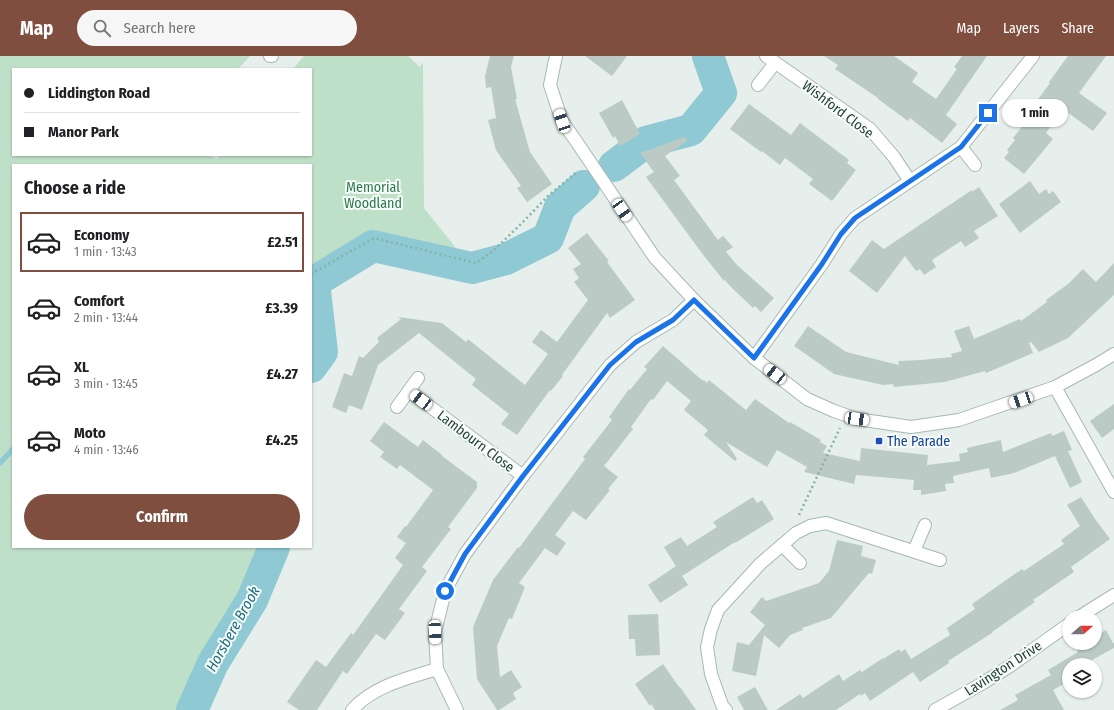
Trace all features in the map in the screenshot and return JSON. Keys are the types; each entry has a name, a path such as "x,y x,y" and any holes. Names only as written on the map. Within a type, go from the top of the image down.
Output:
{"street":[{"path":"556,56 550,85 562,121 655,258 694,300 754,358 807,399 826,408 857,419 911,427 959,420 1055,387 1114,354"},
{"path":"754,358 822,264 841,234 855,218 961,147 1033,56"},
{"name":"Wishford Close","path":"758,85 770,59 870,129 894,157 910,182"},
{"path":"961,147 974,165"},
{"path":"457,710 437,669 435,632 445,591 465,554 523,476 610,365 636,342 673,320 694,300"},
{"path":"397,407 418,378"},
{"path":"1055,387 1114,492"},
{"name":"Lambourn Close","path":"409,391 523,476"},
{"path":"726,710 722,705 711,674 707,648 711,629 718,610 760,564 796,533 810,526 826,523 940,560"},
{"path":"914,551 925,525"},
{"path":"782,545 800,563"},
{"path":"1090,610 1114,595"},
{"name":"Lavington Drive","path":"935,710 972,690 1010,666 1062,629"},
{"path":"352,710 359,701 388,685 437,669"}],"path":[{"path":"312,273 374,238 476,263 493,250 548,196 589,162"},
{"path":"798,518 799,512 838,432"}],"green space":[{"name":"Memorial Woodland","path":"0,56 250,56 239,68 12,68 12,156 212,156 217,159 219,156 312,156 312,68 294,68 304,56 408,56 420,67 423,62 424,208 472,268 373,246 314,281 322,352 312,366 312,164 12,164 12,548 274,548 252,600 213,663 192,710 0,710"}],"building":[{"path":"490,56 514,56 511,67 517,99 515,99 530,152 552,184 527,202 517,188 521,186 496,150 488,120 496,118 491,87 486,88 485,76"},
{"path":"585,56 627,56 612,76"},
{"path":"824,56 894,56 918,73 912,82 936,99 957,69 954,67 962,56 987,56 946,115 957,124 942,143 910,118 908,121 878,98 835,69 838,65"},
{"path":"1068,56 1106,56 1079,93 1107,113 1093,131 1063,109 1046,133 1053,139 1024,174 1004,158 1009,152 1007,150 1015,140 1013,138 1028,119 1025,117"},
{"path":"622,100 640,134 620,146 615,136 613,138 599,113"},
{"path":"749,104 791,135 800,123 849,160 847,163 856,170 832,201 809,184 813,179 785,158 780,165 730,129"},
{"path":"685,137 687,141 665,156 680,176 674,180 718,240 723,236 733,247 726,252 737,265 774,298 761,312 755,306 753,308 725,280 724,281 646,177 654,172 640,153"},
{"path":"1030,181 1039,194 1046,189 1049,194 1053,191 1061,202 1020,233 999,204"},
{"path":"979,187 998,216 974,231 979,238 965,247 961,241 932,260 936,267 924,275 920,269 916,271 905,256 877,293 849,271 872,240 884,249 972,190 972,192"},
{"path":"587,233 609,261 607,262 635,300 610,318 607,313 562,375 563,376 551,391 550,390 517,435 501,424 509,414 472,385 476,379 419,333 378,365 362,410 349,405 346,413 332,407 344,373 352,376 359,356 363,358 379,342 377,338 401,319 398,317 442,323 466,342 468,339 525,385 548,354 532,342 541,330 557,342 588,300 574,282 579,278 573,269 581,264 568,248"},
{"path":"1114,263 1114,295 1068,338 1039,352 1031,342 1029,343 1033,353 986,373 985,371 945,382 894,387 893,384 883,385 834,374 794,346 808,326 846,352 899,365 898,361 952,357 951,354 962,351 954,331 969,326 974,339 1020,319 1021,321 1047,302 1046,300 1068,284 1083,269 1096,282"},
{"path":"663,346 703,381 704,380 707,383 709,380 746,410 755,399 789,423 790,422 821,440 820,442 827,446 823,453 860,461 861,448 928,455 927,465 960,461 959,454 968,452 967,448 1001,440 1003,452 1051,433 1052,436 1064,431 1072,450 1068,451 1082,482 1070,488 1055,456 1014,473 991,478 989,468 953,476 954,483 945,484 946,491 921,495 921,490 913,490 914,480 856,475 854,484 804,472 807,467 777,450 767,467 726,442 737,459 735,461 704,435 708,430 684,410 691,401 667,381 653,400 651,399 631,427 633,429 604,466 618,477 608,489 610,490 586,520 573,511 555,535 566,543 557,556 545,548 519,583 525,587 512,619 509,618 497,646 500,677 511,670 522,687 513,693 516,699 497,710 477,679 473,627 493,580 518,547 519,548 585,459 583,457 612,420 609,417 629,389 630,390 647,369 644,367"},
{"path":"1114,404 1114,429 1102,438 1090,421"},
{"path":"384,422 418,447 423,440 477,482 477,488 448,527 451,529 422,567 427,571 399,609 405,613 385,640 376,634 347,674 343,671 317,710 299,710 287,702 316,660 326,667 351,633 353,635 403,565 395,558 406,543 397,537 433,490 400,465 397,469 380,457 384,452 370,441"},
{"path":"753,497 757,503 762,500 774,519 682,576 664,547 681,537 687,546 717,527 713,522"},
{"path":"1081,497 1110,539 1071,567 1074,572 1033,600 1035,602 992,633 948,661 949,663 920,682 913,672 870,701 865,693 861,696 860,694 836,710 776,710 800,694 803,698 839,674 843,681 860,670 862,672 899,649 901,652 905,649 911,659 950,635 947,628 975,609 972,604 1022,569 1024,571 1064,544 1061,540 1080,526 1067,505"},
{"path":"837,540 863,546 861,556 876,560 872,574 869,573 831,618 802,628 803,630 790,635 779,648 764,635 756,676 732,671 737,642 749,645 765,625 750,612 762,597 766,601 819,583 829,571"},
{"path":"676,566 688,585 660,603 648,585"},
{"path":"658,614 660,655 636,656 635,639 629,639 628,615"},
{"path":"1106,630 1114,643 1114,648 1096,658 1068,658 1078,652 1077,650 1102,650 1102,632"},
{"path":"1062,662 1062,685 1053,690 1064,710 1000,710 1018,700 1015,695 1051,675 1048,670"},
{"path":"663,664 696,710 655,710 651,704 650,706 635,684"},
{"path":"755,687 768,710 744,710 737,697"}],"waterway":[{"name":"Horsbere Brook","path":"614,166 646,142 691,130 721,93 708,56"},
{"name":"Horsbere Brook","path":"312,366 322,352 314,282 373,246 472,268 506,259 548,238 560,207 584,186"},
{"path":"0,463 12,450"},
{"name":"Horsbere Brook","path":"192,710 213,663 252,600 274,548"}],"place":[{"name":"The Parade","path":"879,441"}],"route":[{"path":"445,591 465,554 523,476 610,365 636,342 673,320 694,300 754,358 822,264 841,234 855,218 961,147 988,113"}]}
